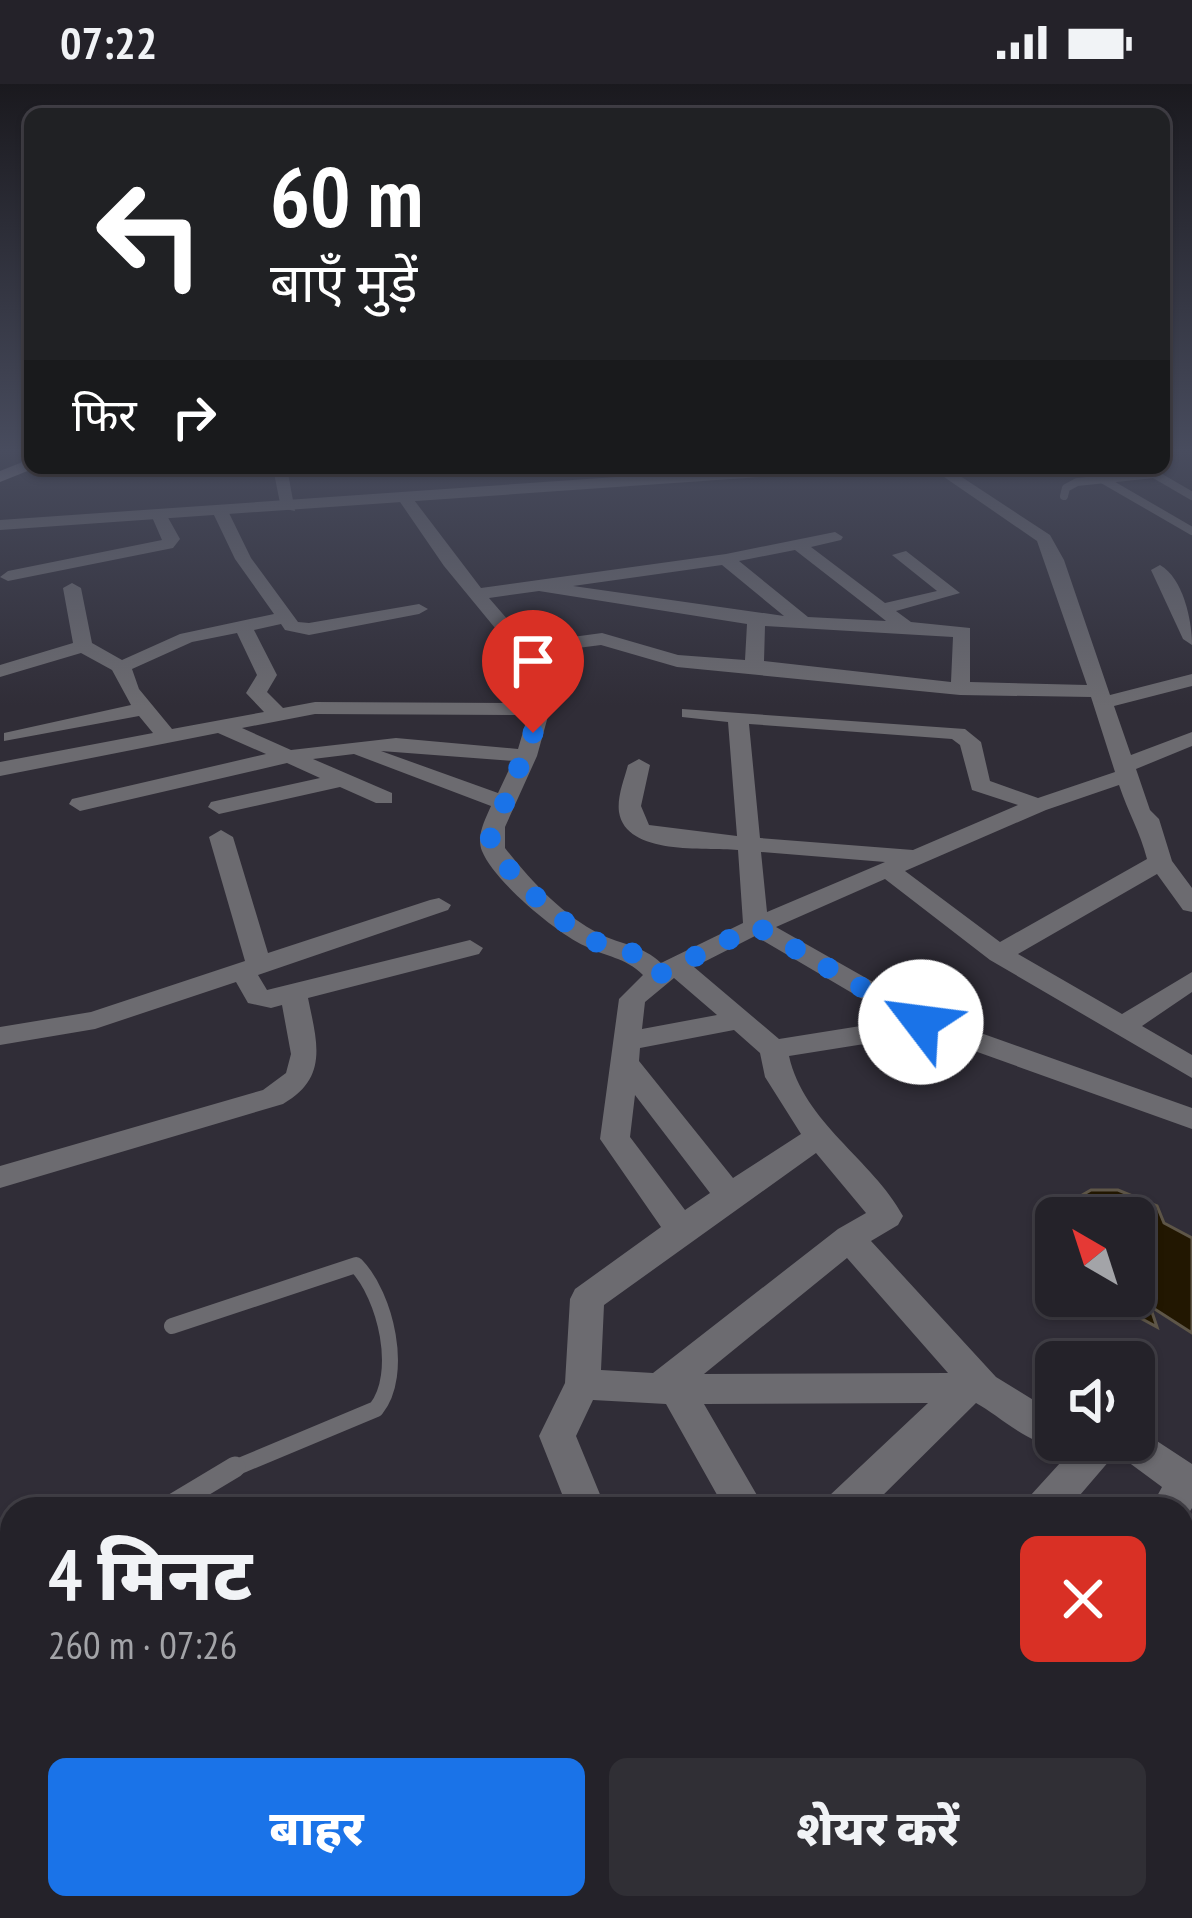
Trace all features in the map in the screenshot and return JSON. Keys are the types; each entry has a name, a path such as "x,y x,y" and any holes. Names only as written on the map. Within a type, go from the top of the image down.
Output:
{"street":[{"path":"8,576 167,544 170,535"},
{"path":"231,535 243,559 292,626 309,628 418,609"},
{"path":"433,535 523,649"},
{"path":"1038,535 1056,560 1124,771 1140,813 1148,819 1160,862 1192,905"},
{"path":"478,594 726,559 835,537"},
{"path":"797,544 906,627"},
{"path":"900,555 960,612 960,688"},
{"path":"726,559 803,622"},
{"path":"1160,570 1192,639"},
{"path":"542,586 755,620 906,627 960,612"},
{"path":"72,588 82,646"},
{"path":"882,609 960,612"},
{"path":"121,668 187,638 284,618"},
{"path":"754,665 755,620"},
{"path":"243,626 267,675 256,694 278,713"},
{"path":"523,649 602,639 677,661 1100,697 1192,680"},
{"path":"0,671 82,646 121,668 142,709 166,737"},
{"path":"523,649 518,671 540,709 526,756 490,839 501,860 585,936 630,949 667,970 773,1049 779,1077 819,1137 887,1216 849,1238 667,1389"},
{"path":"0,769 278,713 356,705 540,709"},
{"path":"11,737 142,709"},
{"path":"689,713 958,733 970,742 980,785 1038,805"},
{"path":"738,716 745,842 756,926"},
{"path":"221,728 384,798"},
{"path":"680,1228 615,1139 632,999 667,970 756,926 1192,738"},
{"path":"80,804 290,757 353,748 406,746 526,756"},
{"path":"353,748 503,803"},
{"path":"639,765 629,808 634,827 665,839 914,856"},
{"path":"219,807 342,780"},
{"path":"220,837 261,998 470,948"},
{"path":"999,954 1160,862"},
{"path":"888,870 999,954 1192,1068"},
{"path":"0,1036 95,1020 439,905"},
{"path":"756,926 927,1025 773,1049"},
{"path":"1122,1027 1192,980"},
{"path":"0,1177 273,1097 297,1085 306,1066 293,994"},
{"path":"628,1053 739,1020"},
{"path":"921,1022 1192,1119"},
{"path":"628,1053 728,1194"},
{"path":"582,1497 557,1436 583,1384 587,1299 728,1194 819,1137"},
{"path":"849,1238 976,1388 1035,1421"},
{"path":"583,1384 667,1389 976,1388"},
{"path":"856,1497 976,1388"},
{"path":"667,1389 738,1497"},
{"path":"1052,1497 1076,1461"},
{"path":"1151,1461 1183,1491"}],"lane":[{"path":"172,1326 356,1265 371,1281 391,1373 385,1399 376,1408 247,1460 185,1497"}],"shaded area":[{"path":"1091,1190 1118,1190 1135,1197 1079,1197"},
{"path":"1155,1205 1164,1223 1192,1238 1192,1333 1155,1309"}],"route":[{"path":"533,733 490,839 501,860 585,936 630,949 658,975 756,926 921,1022"}]}
